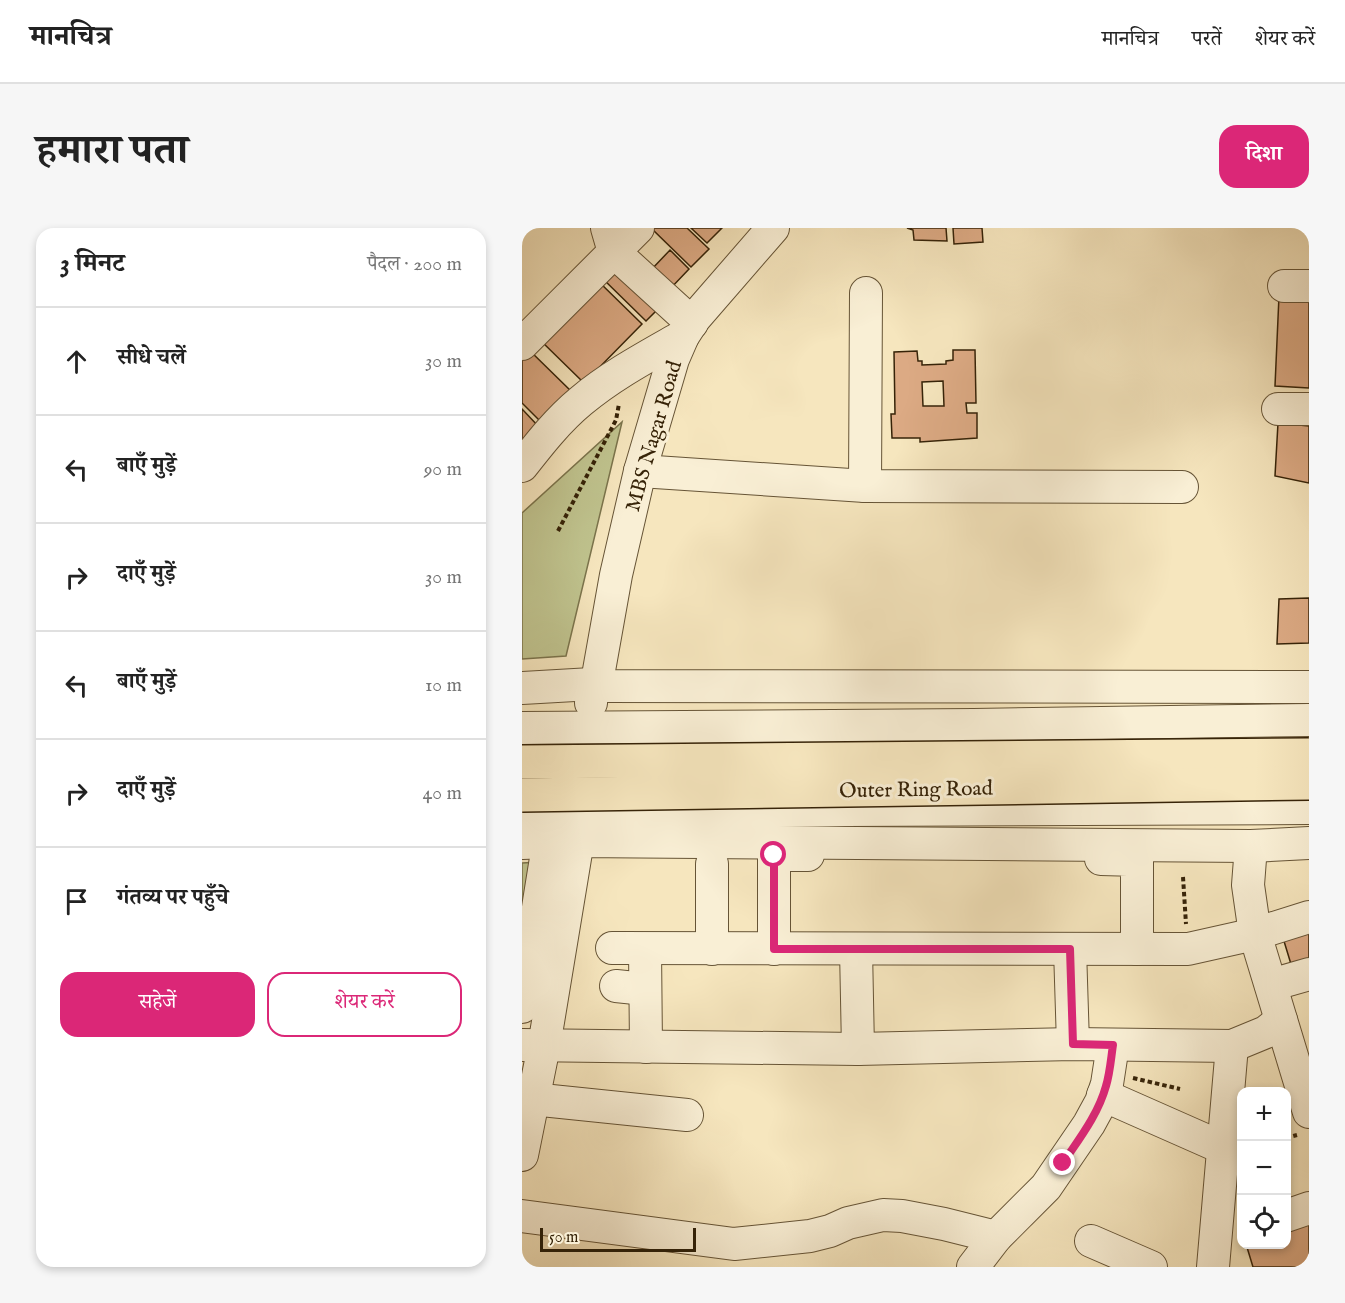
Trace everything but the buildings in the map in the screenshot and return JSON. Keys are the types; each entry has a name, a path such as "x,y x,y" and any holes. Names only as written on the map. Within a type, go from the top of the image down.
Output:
{"main road":[{"name":"Outer Ring Road","path":"522,762 1309,754"},
{"name":"Outer Ring Road","path":"522,795 1309,783"}],"street":[{"path":"524,331 610,240 638,228"},
{"name":"MBS Nagar Road","path":"596,727 599,682 616,575 653,424 687,329 773,228"},
{"path":"522,466 551,429 581,401 687,329 610,240"},
{"path":"865,486 866,293"},
{"path":"1278,409 1309,409"},
{"path":"640,471 865,486 1182,487"},
{"path":"522,688 599,682 1309,687"},
{"path":"522,728 1309,720"},
{"path":"845,810 846,726"},
{"name":"Outer Ring Road","path":"522,815 557,831 845,810 1309,807"},
{"path":"557,831 1251,846 1309,843"},
{"path":"522,1007 557,831"},
{"path":"522,1155 531,1103 533,1045 557,831"},
{"path":"1251,846 1248,885 1255,934 1271,986 1291,1023 1307,1097"},
{"path":"774,949 774,855 1137,860 1137,949"},
{"path":"712,864 712,949"},
{"path":"612,948 1188,949 1255,934 1309,917"},
{"path":"645,949 631,988 646,1047"},
{"path":"856,949 858,1049"},
{"path":"1070,949 1073,1044"},
{"path":"1271,986 1309,974"},
{"path":"1108,1071 1232,1046 1291,1023"},
{"path":"533,1045 858,1049 1073,1044 1108,1071 1223,1148"},
{"path":"1213,1267 1229,1231 1223,1148 1232,1046"},
{"path":"973,1267 996,1237 1046,1187 1089,1124 1108,1071"},
{"path":"531,1103 687,1115"},
{"path":"1291,1215 1309,1208"},
{"path":"522,1216 734,1256 883,1215 944,1224 996,1237"},
{"path":"1091,1241 1151,1267"}],"path":[{"path":"558,531 616,420 620,404 603,385"},
{"path":"1183,877 1188,949"},
{"path":"1108,1071 1180,1089"}],"green space":[{"path":"622,422 566,656 522,659 522,513"},
{"path":"539,862 522,943 522,863"}],"route":[{"path":"774,855 774,949 1070,949 1073,1044 1113,1045 1107,1084 1101,1102 1063,1163"}]}
